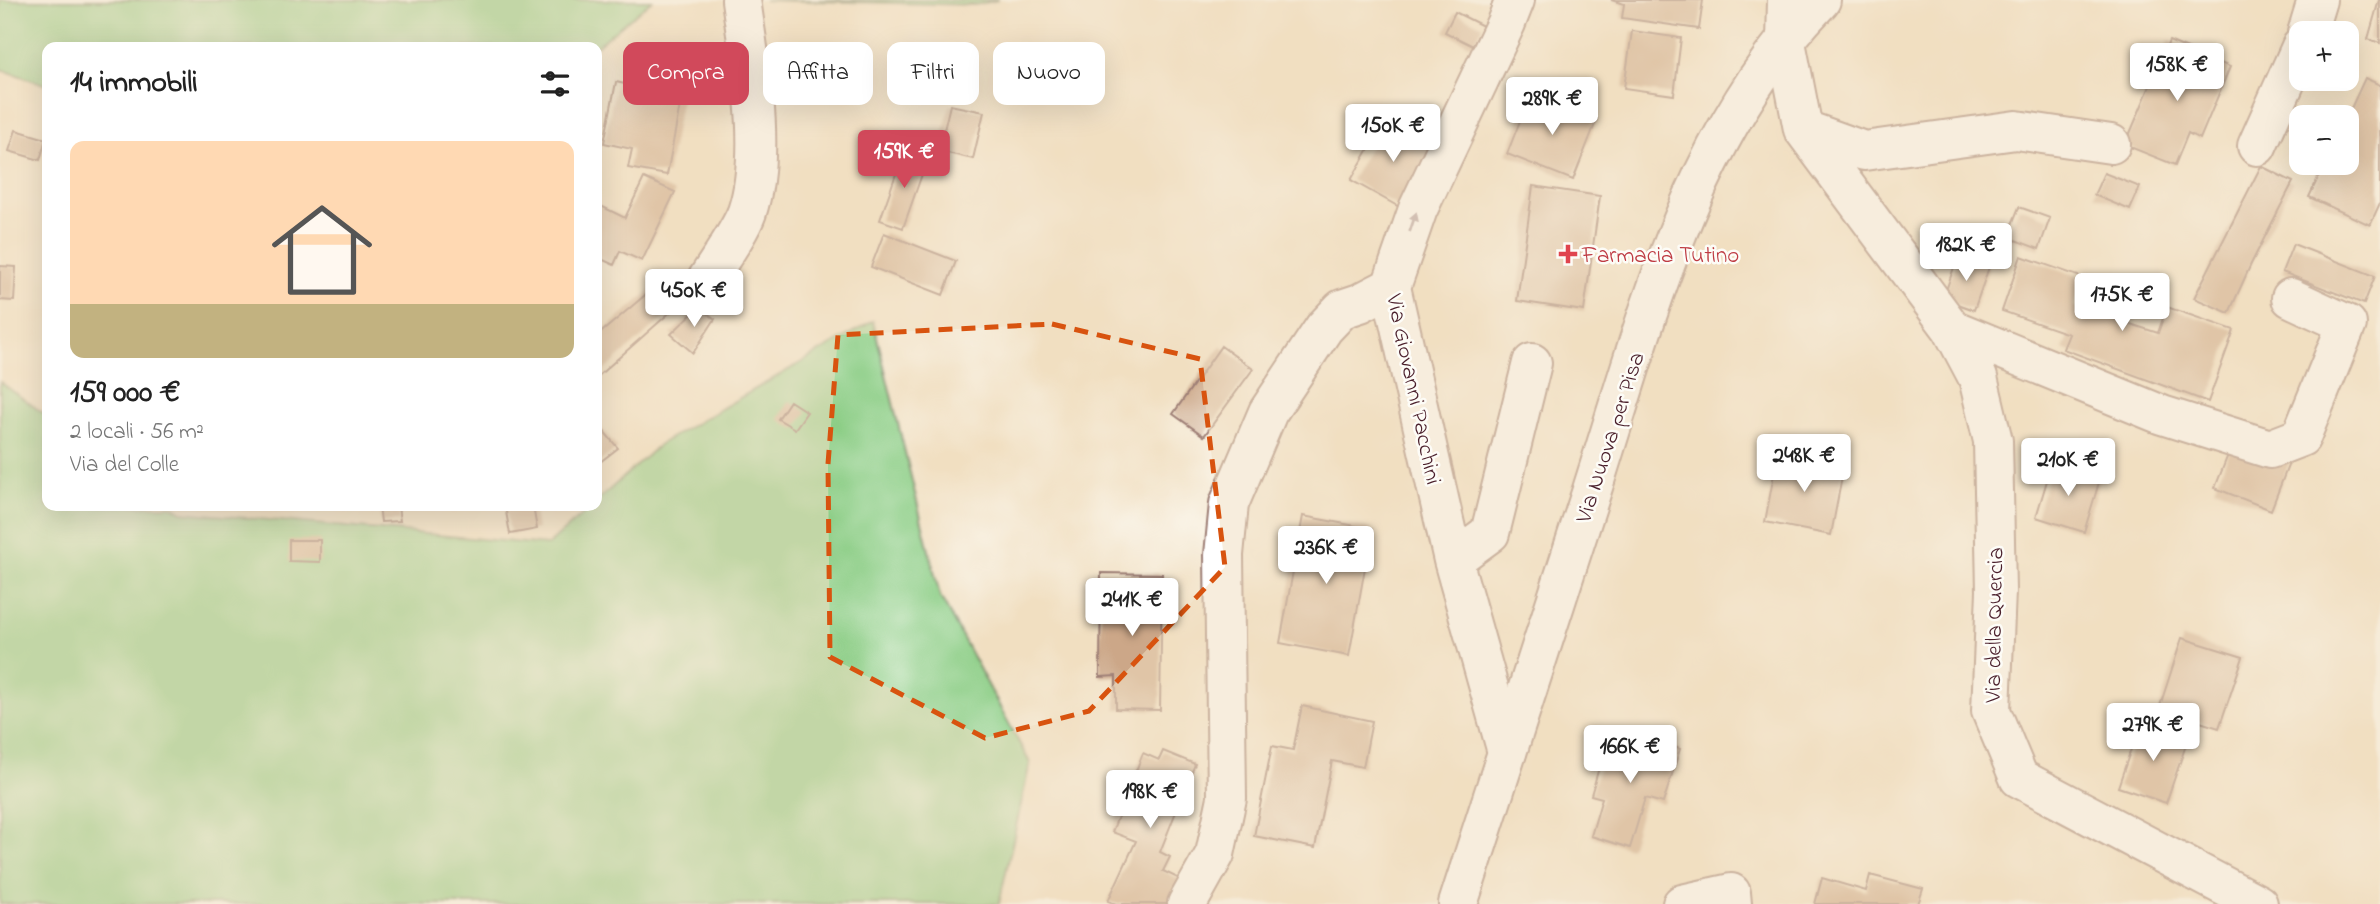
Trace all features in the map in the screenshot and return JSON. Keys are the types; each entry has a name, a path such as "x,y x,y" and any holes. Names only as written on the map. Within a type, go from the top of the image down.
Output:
{"street":[{"path":"703,286 746,214 755,175 756,125 741,0"},
{"name":"Via Giovanni Pacchini","path":"1507,752 1453,560 1391,287 1418,209 1515,0"},
{"name":"Via della Quercia","path":"1787,0 1786,42 1803,130 1952,329 1978,378 1993,441 1996,591 1991,711 2019,779 2258,904"},
{"name":"Via Nuova per Pisa","path":"1458,904 1646,321 1683,216 1732,119 1761,74 1821,0"},
{"path":"2310,21 2317,0"},
{"path":"2258,146 2289,75"},
{"path":"1803,130 1864,151 2016,130 2111,144"},
{"path":"1187,904 1215,854 1227,798 1224,555 1229,503 1268,412 1324,328 1342,309 1391,287"},
{"path":"1952,329 2162,415 2270,449 2301,437 2347,324 2291,298"},
{"path":"1453,560 1490,533 1532,363"},
{"path":"1682,904 1731,898"}],"highlighted area":[{"path":"1052,324 1200,359 1225,567 1089,711 985,738 830,657 828,464 838,335"}],"green space":[{"path":"0,0 652,0 601,42 42,42 42,83 0,69"},
{"path":"764,0 998,0 975,5"},
{"path":"873,321 940,596 1030,763 999,904 0,904 0,382 42,412 42,511 180,511 548,545 586,511 602,511 602,496 660,444"}],"building":[{"path":"1611,0 1703,0 1699,29 1622,18 1624,4"},
{"path":"2380,0 2380,43 2368,39"},
{"path":"1455,12 1483,26 1473,46 1445,32"},
{"path":"1632,31 1681,38 1674,95 1624,88"},
{"path":"2169,41 2230,67 2200,139 2188,133 2175,165 2125,145"},
{"path":"2365,78 2380,85 2380,203 2370,225 2309,197 2319,175 2359,175 2359,105 2353,105"},
{"path":"616,82 623,84 623,105 680,105 667,175 628,168 632,149 604,143"},
{"path":"1531,93 1597,119 1573,180 1507,154"},
{"path":"950,105 984,112 973,159 939,151"},
{"path":"1386,119 1436,148 1401,208 1351,180"},
{"path":"16,130 42,138 40,160 9,151"},
{"path":"904,151 927,160 903,228 880,220"},
{"path":"2261,166 2293,182 2229,313 2194,298"},
{"path":"2104,173 2140,187 2130,210 2094,195"},
{"path":"644,178 675,192 642,261 620,251 614,265 602,259 602,206 625,218"},
{"path":"1533,186 1600,196 1584,311 1517,301"},
{"path":"2019,207 2050,218 2039,249 2007,237"},
{"path":"884,233 956,261 943,295 871,267"},
{"path":"2293,244 2375,276 2364,304 2282,272"},
{"path":"1958,256 1989,267 1974,310 1943,299"},
{"path":"2021,256 2084,278 2074,306 2158,333 2167,307 2234,330 2208,402 2063,349 2069,334 2002,311"},
{"path":"0,266 16,267 14,301 0,300"},
{"path":"664,279 683,301 602,373 602,332"},
{"path":"699,307 715,319 693,353 671,334"},
{"path":"1221,346 1253,369 1204,436 1173,414"},
{"path":"790,401 807,412 795,429 778,419"},
{"path":"602,429 618,448 602,460"},
{"path":"2233,442 2289,463 2271,510 2215,488"},
{"path":"1778,453 1844,466 1831,535 1765,522"},
{"path":"2052,464 2100,479 2084,532 2036,517"},
{"path":"380,511 399,511 400,521 381,522"},
{"path":"506,511 534,511 537,529 510,534"},
{"path":"1303,516 1372,529 1349,656 1280,643"},
{"path":"289,540 320,540 320,562 289,561"},
{"path":"1101,573 1162,574 1160,710 1116,709 1116,676 1100,677"},
{"path":"2182,638 2243,657 2219,728 2159,709"},
{"path":"1302,706 1372,721 1363,767 1332,761 1315,848 1254,836 1272,746 1293,750"},
{"path":"2140,723 2188,739 2166,803 2118,787"},
{"path":"1635,736 1680,749 1663,803 1645,798 1630,848 1591,836 1602,798 1591,795 1608,737 1632,745"},
{"path":"1163,751 1195,764 1160,852 1170,857 1163,871 1182,880 1171,904 1116,904 1108,901 1136,841 1112,832 1143,753 1159,760"},
{"path":"1870,875 1923,889 1918,904 1815,904 1822,878 1866,891"}],"place":[{"name":"Farmacia Tutino","path":"1568,254"}]}
